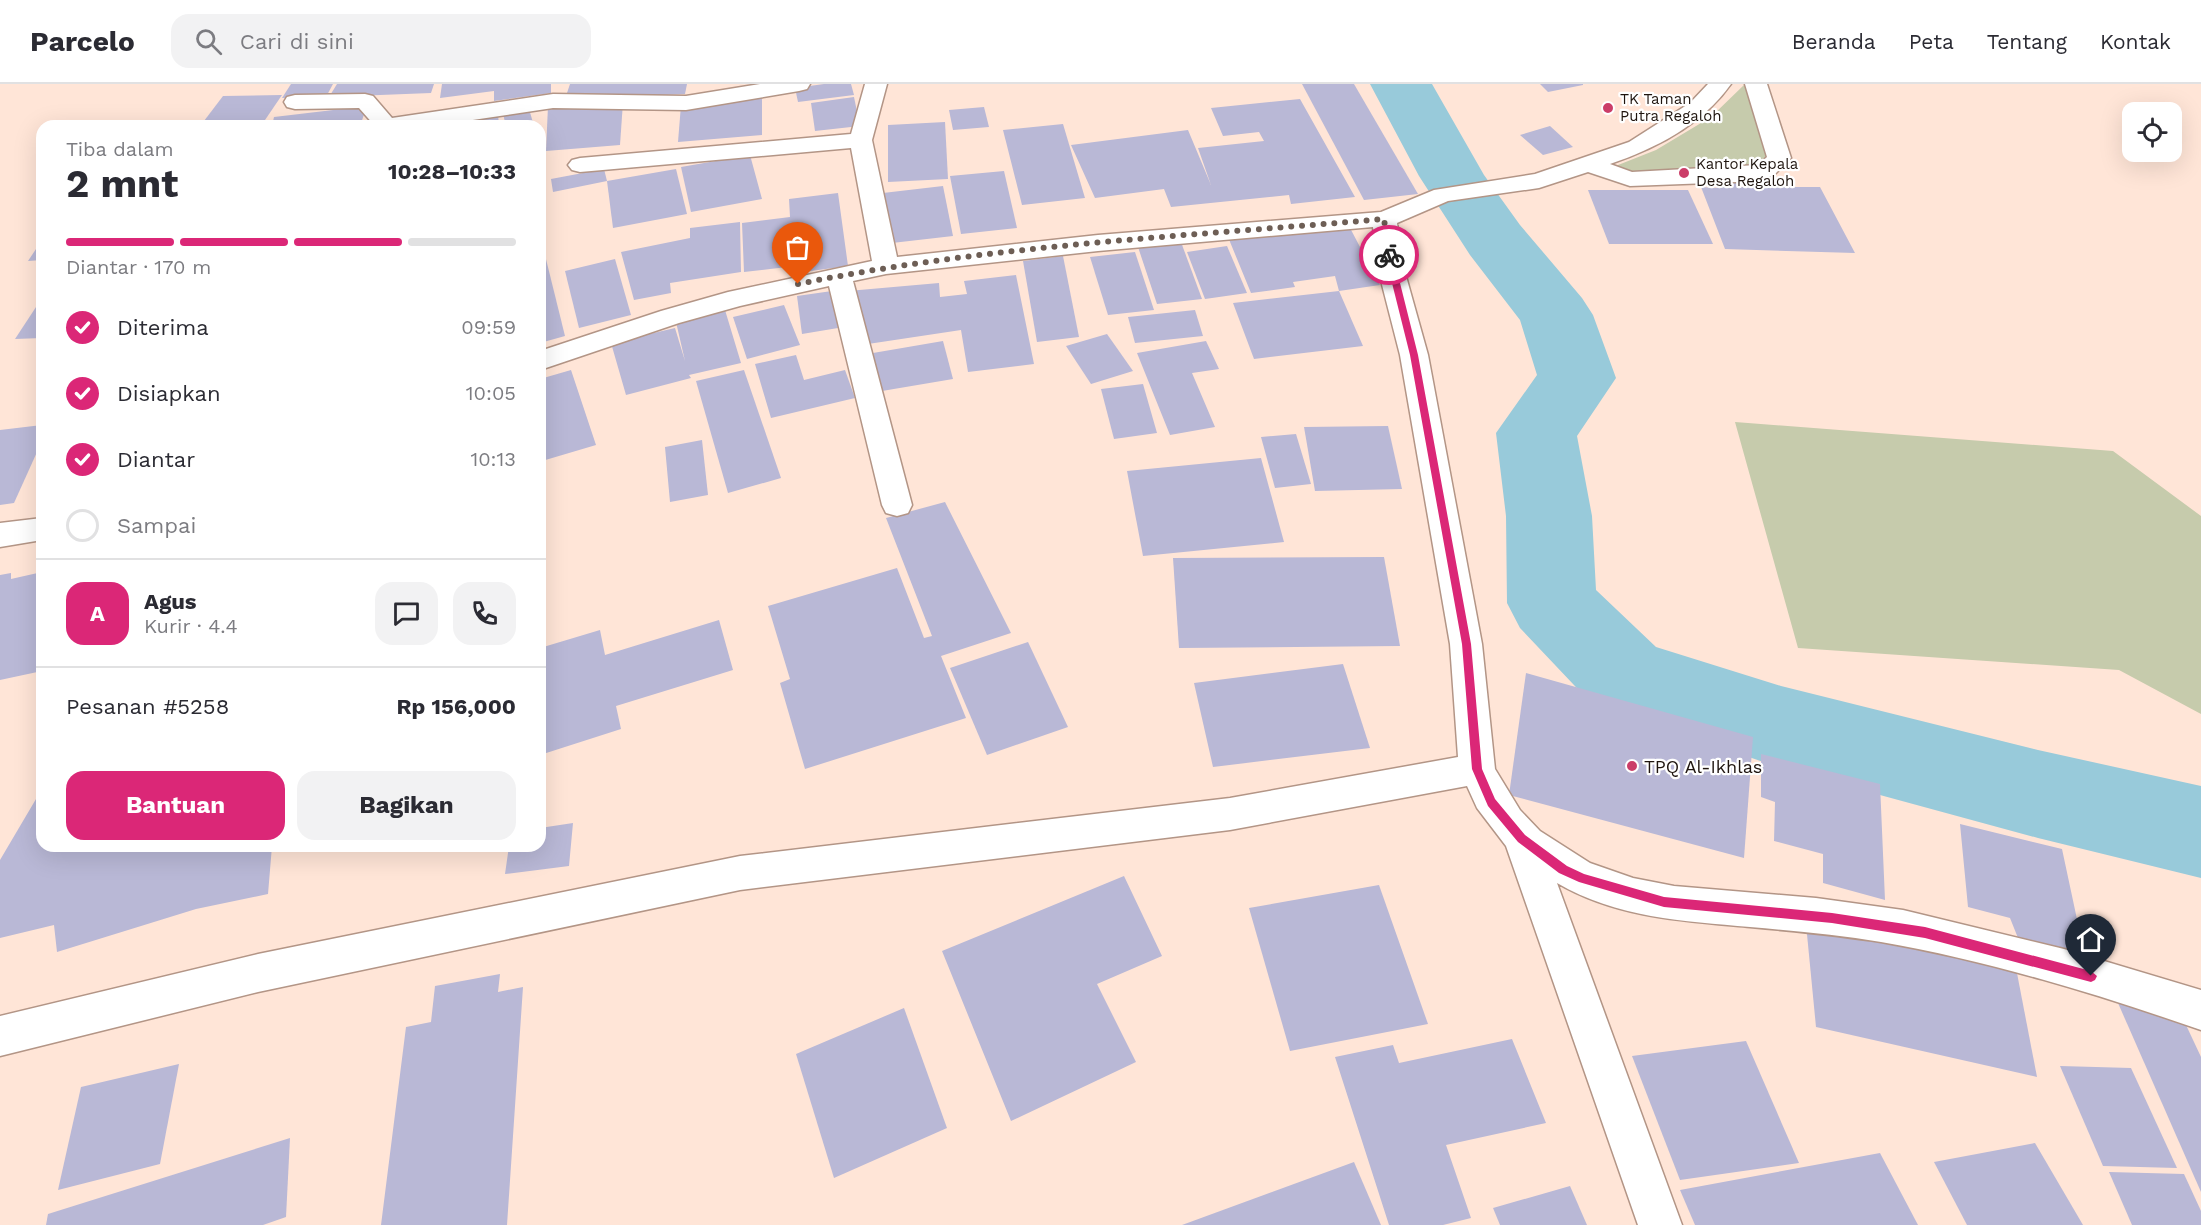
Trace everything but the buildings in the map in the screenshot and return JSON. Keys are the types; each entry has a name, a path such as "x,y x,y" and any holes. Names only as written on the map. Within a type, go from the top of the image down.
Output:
{"street":[{"path":"427,120 553,101 686,103 799,84"},
{"path":"876,84 861,140 886,266"},
{"path":"546,359 670,317 737,298 886,266 1098,243 1384,219 1414,209 1442,195 1539,181 1637,147 1698,108 1720,84"},
{"path":"1588,164 1630,179 1736,175 1765,171 1779,158 1756,84"},
{"path":"295,102 365,101 382,120"},
{"path":"580,165 861,140"},
{"path":"1384,219 1391,269 1414,355 1466,644 1477,769 1491,802 1522,838 1563,869 1613,889 1654,900 1832,918 1925,933 2157,995 2201,1010"},
{"path":"838,276 897,506"},
{"path":"0,535 36,530"},
{"path":"0,1036 258,973 740,873 1230,814 1477,769"},
{"path":"1522,838 1660,1225"}],"green space":[{"path":"1745,84 1769,153 1761,162 1732,169 1632,176 1613,167 1656,150 1711,117"},
{"path":"1735,422 2113,451 2201,516 2201,714 2119,670 1798,648"}],"waterway":[{"path":"1401,84 1452,176 1495,240 1556,315 1577,378 1536,433 1549,516 1552,603 1624,676 1781,727 2038,794 2201,832"}],"way so far":[{"path":"798,284 886,266 1098,243 1384,219 1389,255"}],"place":[{"name":"TK Taman Putra Regaloh","path":"1608,108"},
{"name":"Kantor Kepala Desa Regaloh","path":"1684,173"},
{"name":"TPQ Al-Ikhlas","path":"1632,766"}],"route":[{"path":"1389,255 1414,355 1466,644 1477,769 1491,802 1522,838 1543,856 1582,878 1613,889 1664,902 1832,918 1925,933 2091,976"}]}
